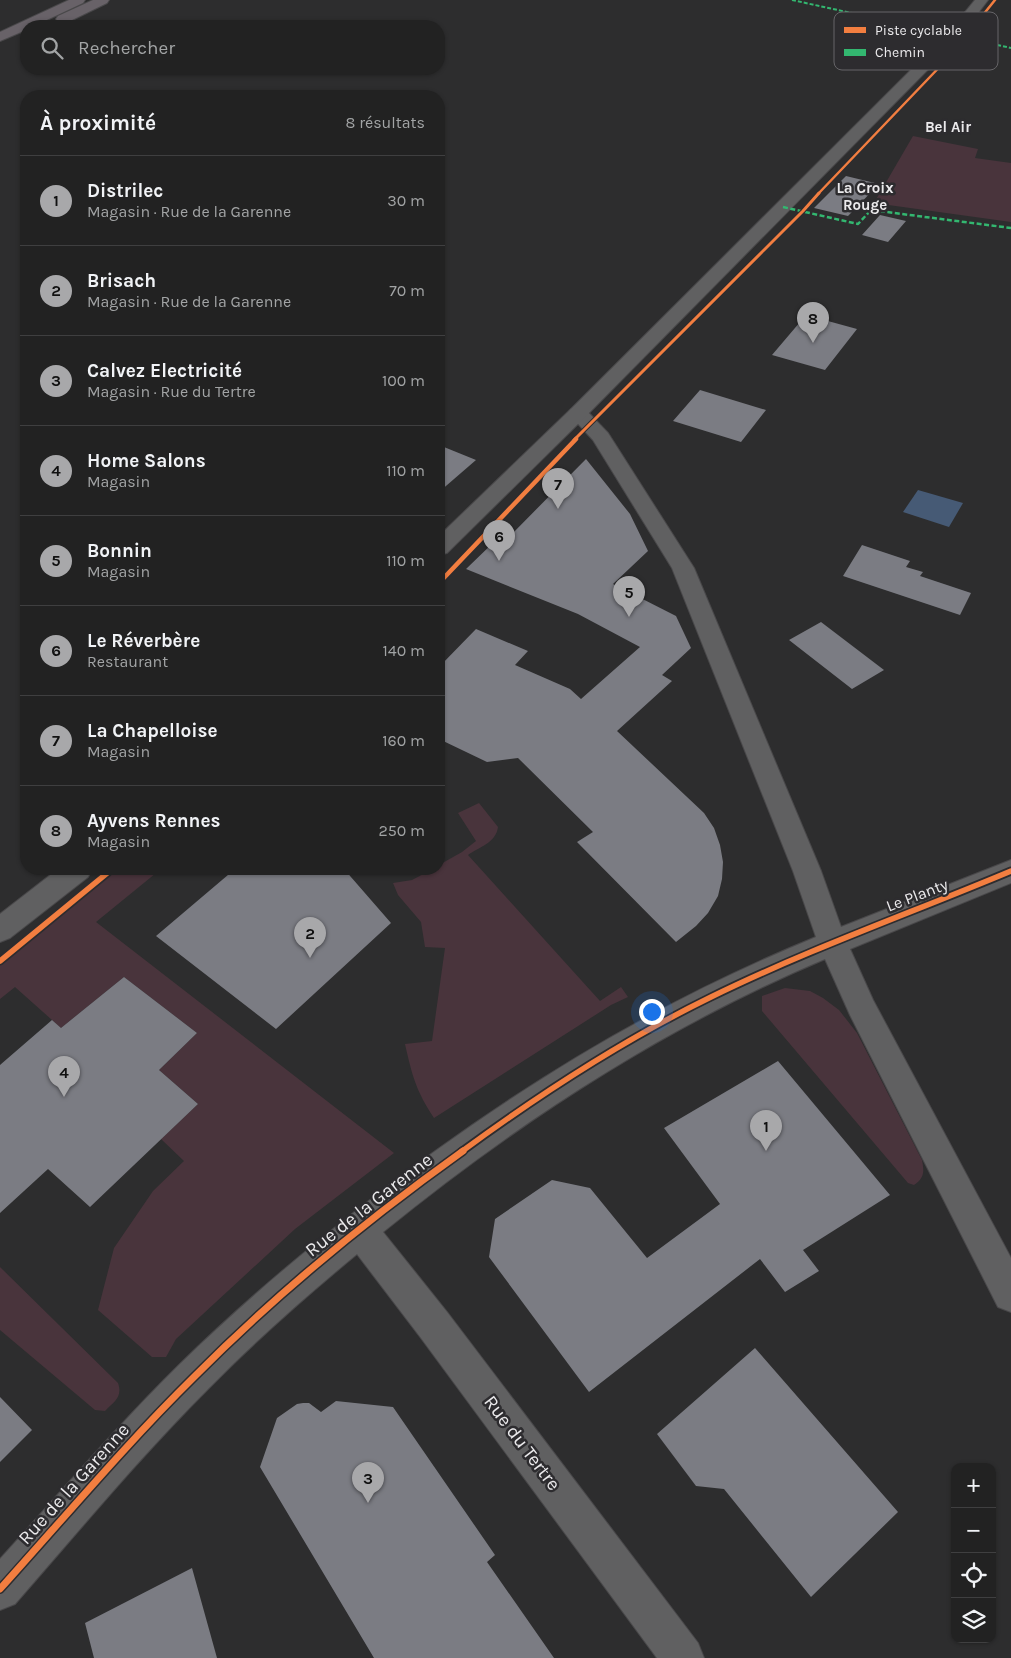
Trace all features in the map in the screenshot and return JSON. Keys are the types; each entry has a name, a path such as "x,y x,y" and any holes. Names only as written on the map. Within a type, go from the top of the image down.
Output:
{"highway":[{"path":"45,20 79,0"},
{"path":"61,20 103,0"},
{"path":"0,32 20,32"},
{"path":"0,37 20,33"},
{"path":"0,49 20,35"}],"street":[{"path":"972,12 982,0"},
{"path":"445,542 578,413 919,70"},
{"path":"578,413 601,437 683,568 807,871 832,942 861,1006 1011,1294"},
{"name":"Le Planty","path":"832,942 1011,871"},
{"path":"0,930 70,875"},
{"name":"Rue de la Garenne","path":"0,1589 167,1405 266,1308 359,1229 471,1144 564,1080 670,1018 832,942"},
{"name":"Rue du Tertre","path":"359,1229 434,1325 683,1658"}],"shaded area":[{"path":"913,136 978,149 975,158 1011,163 1011,222 874,203"},
{"path":"479,803 498,827 491,841 468,855 600,1001 621,987 628,997 611,1005 434,1118 415,1082 405,1044 432,1041 445,948 425,947 421,922 398,895 393,883 412,880 422,875 445,875 445,862 476,841 458,813"},
{"path":"101,875 154,875 96,922 394,1153 295,1229 176,1339 166,1357 152,1357 98,1310 114,1248 153,1191 184,1161 161,1139 198,1104 159,1070 197,1033 124,977 61,1028 15,987 0,999 0,956"},
{"path":"785,988 810,991 823,998 839,1010 857,1033 922,1160 923,1174 914,1185 908,1183 762,1011 762,996"},
{"path":"0,1267 118,1383 118,1396 105,1411 95,1410 0,1330"}],"water":[{"path":"918,490 963,503 949,527 903,512"}],"building":[{"path":"846,176 879,184 848,216 814,208"},
{"path":"880,215 906,221 888,242 862,235"},
{"path":"806,315 857,329 825,370 772,355"},
{"path":"700,390 766,410 741,442 673,421"},
{"path":"445,447 476,460 445,487"},
{"path":"586,459 630,514 648,551 613,584 676,616 691,648 662,675 672,681 617,731 704,813 714,828 720,845 723,862 718,896 708,913 696,926 676,942 577,842 593,832 518,758 487,762 445,742 445,661 476,629 528,651 515,665 570,689 581,699 640,647 578,614 466,569 495,541 502,544"},
{"path":"862,545 910,561 906,567 923,572 920,576 971,593 960,615 843,576"},
{"path":"821,622 884,670 852,689 789,640"},
{"path":"228,875 349,875 391,923 276,1029 156,936"},
{"path":"124,977 197,1033 159,1070 198,1104 90,1207 48,1169 0,1213 0,1065 52,1020 61,1028"},
{"path":"778,1061 890,1195 803,1250 819,1271 785,1292 760,1259 589,1392 489,1257 495,1219 552,1180 590,1188 647,1258 720,1204 664,1128"},
{"path":"755,1348 898,1512 811,1597 724,1489 696,1486 657,1434"},
{"path":"0,1397 32,1430 0,1462"},
{"path":"336,1401 393,1407 495,1555 487,1562 554,1658 374,1658 260,1467 277,1418 297,1404 309,1403 321,1412"},
{"path":"192,1568 217,1658 94,1658 85,1623"}],"marked path":[{"path":"792,0 847,12"},
{"path":"998,45 1011,48"},
{"path":"783,207 858,224 871,210 1011,228"}],"cycle path":[{"path":"986,12 995,0"},
{"path":"445,577 589,425 803,211 826,184 937,70"},
{"path":"0,1589 165,1406 224,1347 350,1237 477,1140 603,1057 710,997 752,977 1011,871"},
{"path":"0,961 105,875"}],"place":[{"name":"Ayvens Rennes","path":"813,343"},
{"name":"La Chapelloise","path":"558,509"},
{"name":"Le Réverbère","path":"499,561"},
{"name":"Bonnin","path":"629,617"},
{"name":"Brisach","path":"310,958"},
{"name":"Home Salons","path":"64,1097"},
{"name":"Distrilec","path":"766,1151"},
{"name":"Calvez Electricité","path":"368,1503"}],"district":[{"name":"Bel Air","path":"948,127"},
{"name":"La Croix Rouge","path":"865,196"}]}
